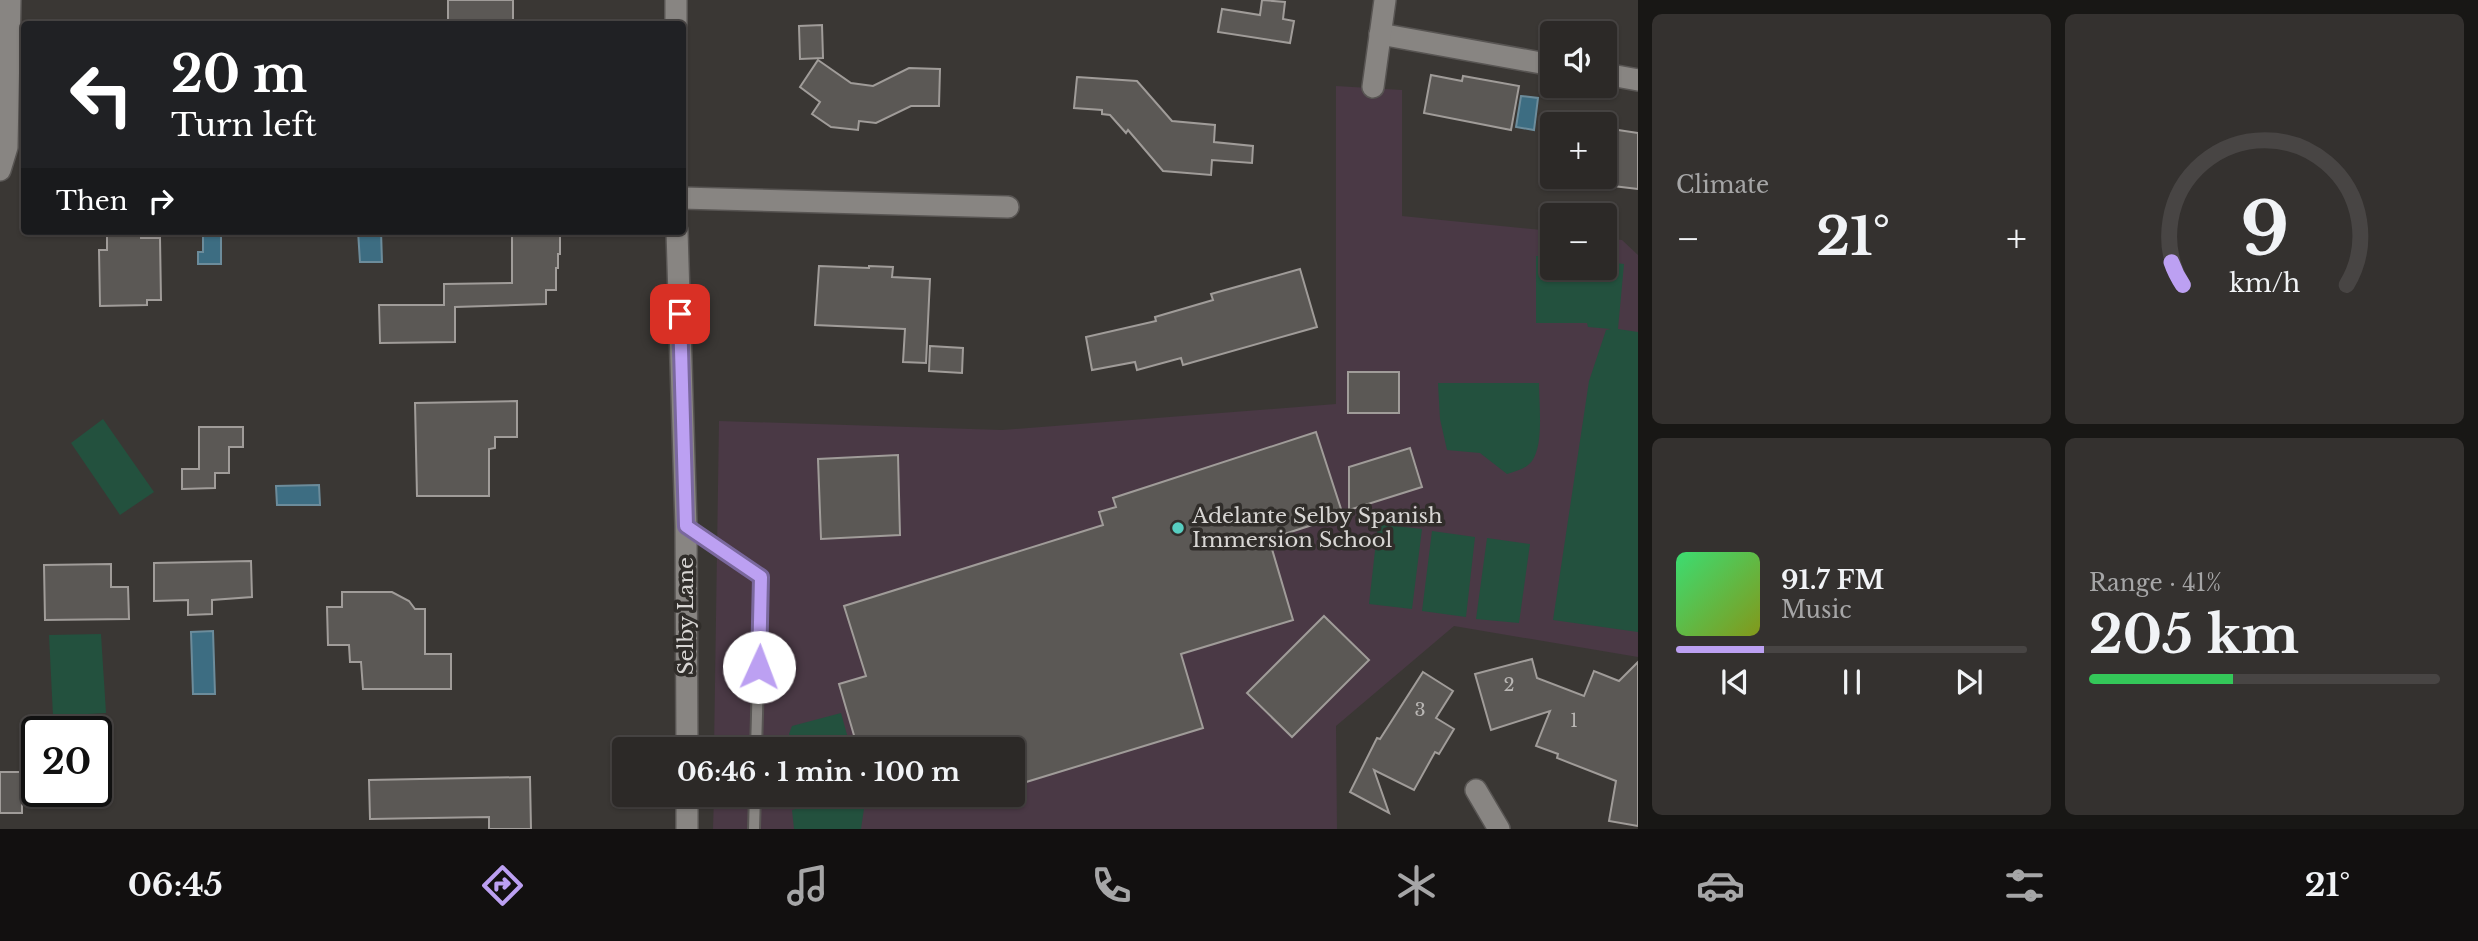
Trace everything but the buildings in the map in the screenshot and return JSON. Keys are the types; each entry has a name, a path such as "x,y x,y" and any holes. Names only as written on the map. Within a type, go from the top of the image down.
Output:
{"street":[{"path":"0,170 7,146 10,0"},
{"path":"676,0 676,21"},
{"path":"1373,87 1385,0"},
{"path":"1380,34 1540,63"},
{"path":"1617,76 1638,80"},
{"path":"686,198 1008,207"},
{"name":"Selby Lane","path":"677,235 686,526 687,737"},
{"path":"1476,790 1499,829"},
{"path":"687,807 687,829"}],"lane":[{"path":"686,526 761,577 756,737"},
{"path":"754,829 755,807"}],"shaded area":[{"name":"Adelante Selby Spanish Immersion School","path":"1336,86 1402,90 1402,216 1540,230 1540,280 1617,280 1617,239 1622,240 1638,255 1638,657 1454,626 1336,726 1337,829 713,829 714,807 1025,807 1025,737 714,737 719,421 1002,430 1336,404"}],"green space":[{"path":"1536,256 1540,256 1540,280 1617,280 1617,263 1624,264 1618,329 1638,332 1638,632 1553,620 1589,381 1606,330 1611,329 1588,327 1587,323 1536,323"},
{"path":"1438,383 1539,383 1538,445 1530,464 1507,474 1480,453 1447,450 1440,419"},
{"path":"103,419 154,492 120,515 71,443"},
{"path":"1378,524 1422,529 1412,609 1369,604"},
{"path":"1432,531 1475,537 1466,617 1422,611"},
{"path":"1487,538 1530,544 1519,623 1476,619"},
{"path":"101,634 106,713 53,716 49,635"},
{"path":"841,713 848,737 790,737 792,726"},
{"path":"804,807 864,807 861,829 794,829 792,810"}],"water":[{"path":"1521,96 1538,98 1534,130 1516,127"},
{"path":"203,235 221,235 221,264 198,264 198,252 203,252"},
{"path":"358,235 381,235 382,262 360,262"},
{"path":"319,485 320,505 277,505 276,486"},
{"path":"213,631 215,694 193,694 191,632"}],"place":[{"name":"Adelante Selby Spanish Immersion School","path":"1178,528"}],"route":[{"path":"680,314 686,526 761,577 759,667"}]}
